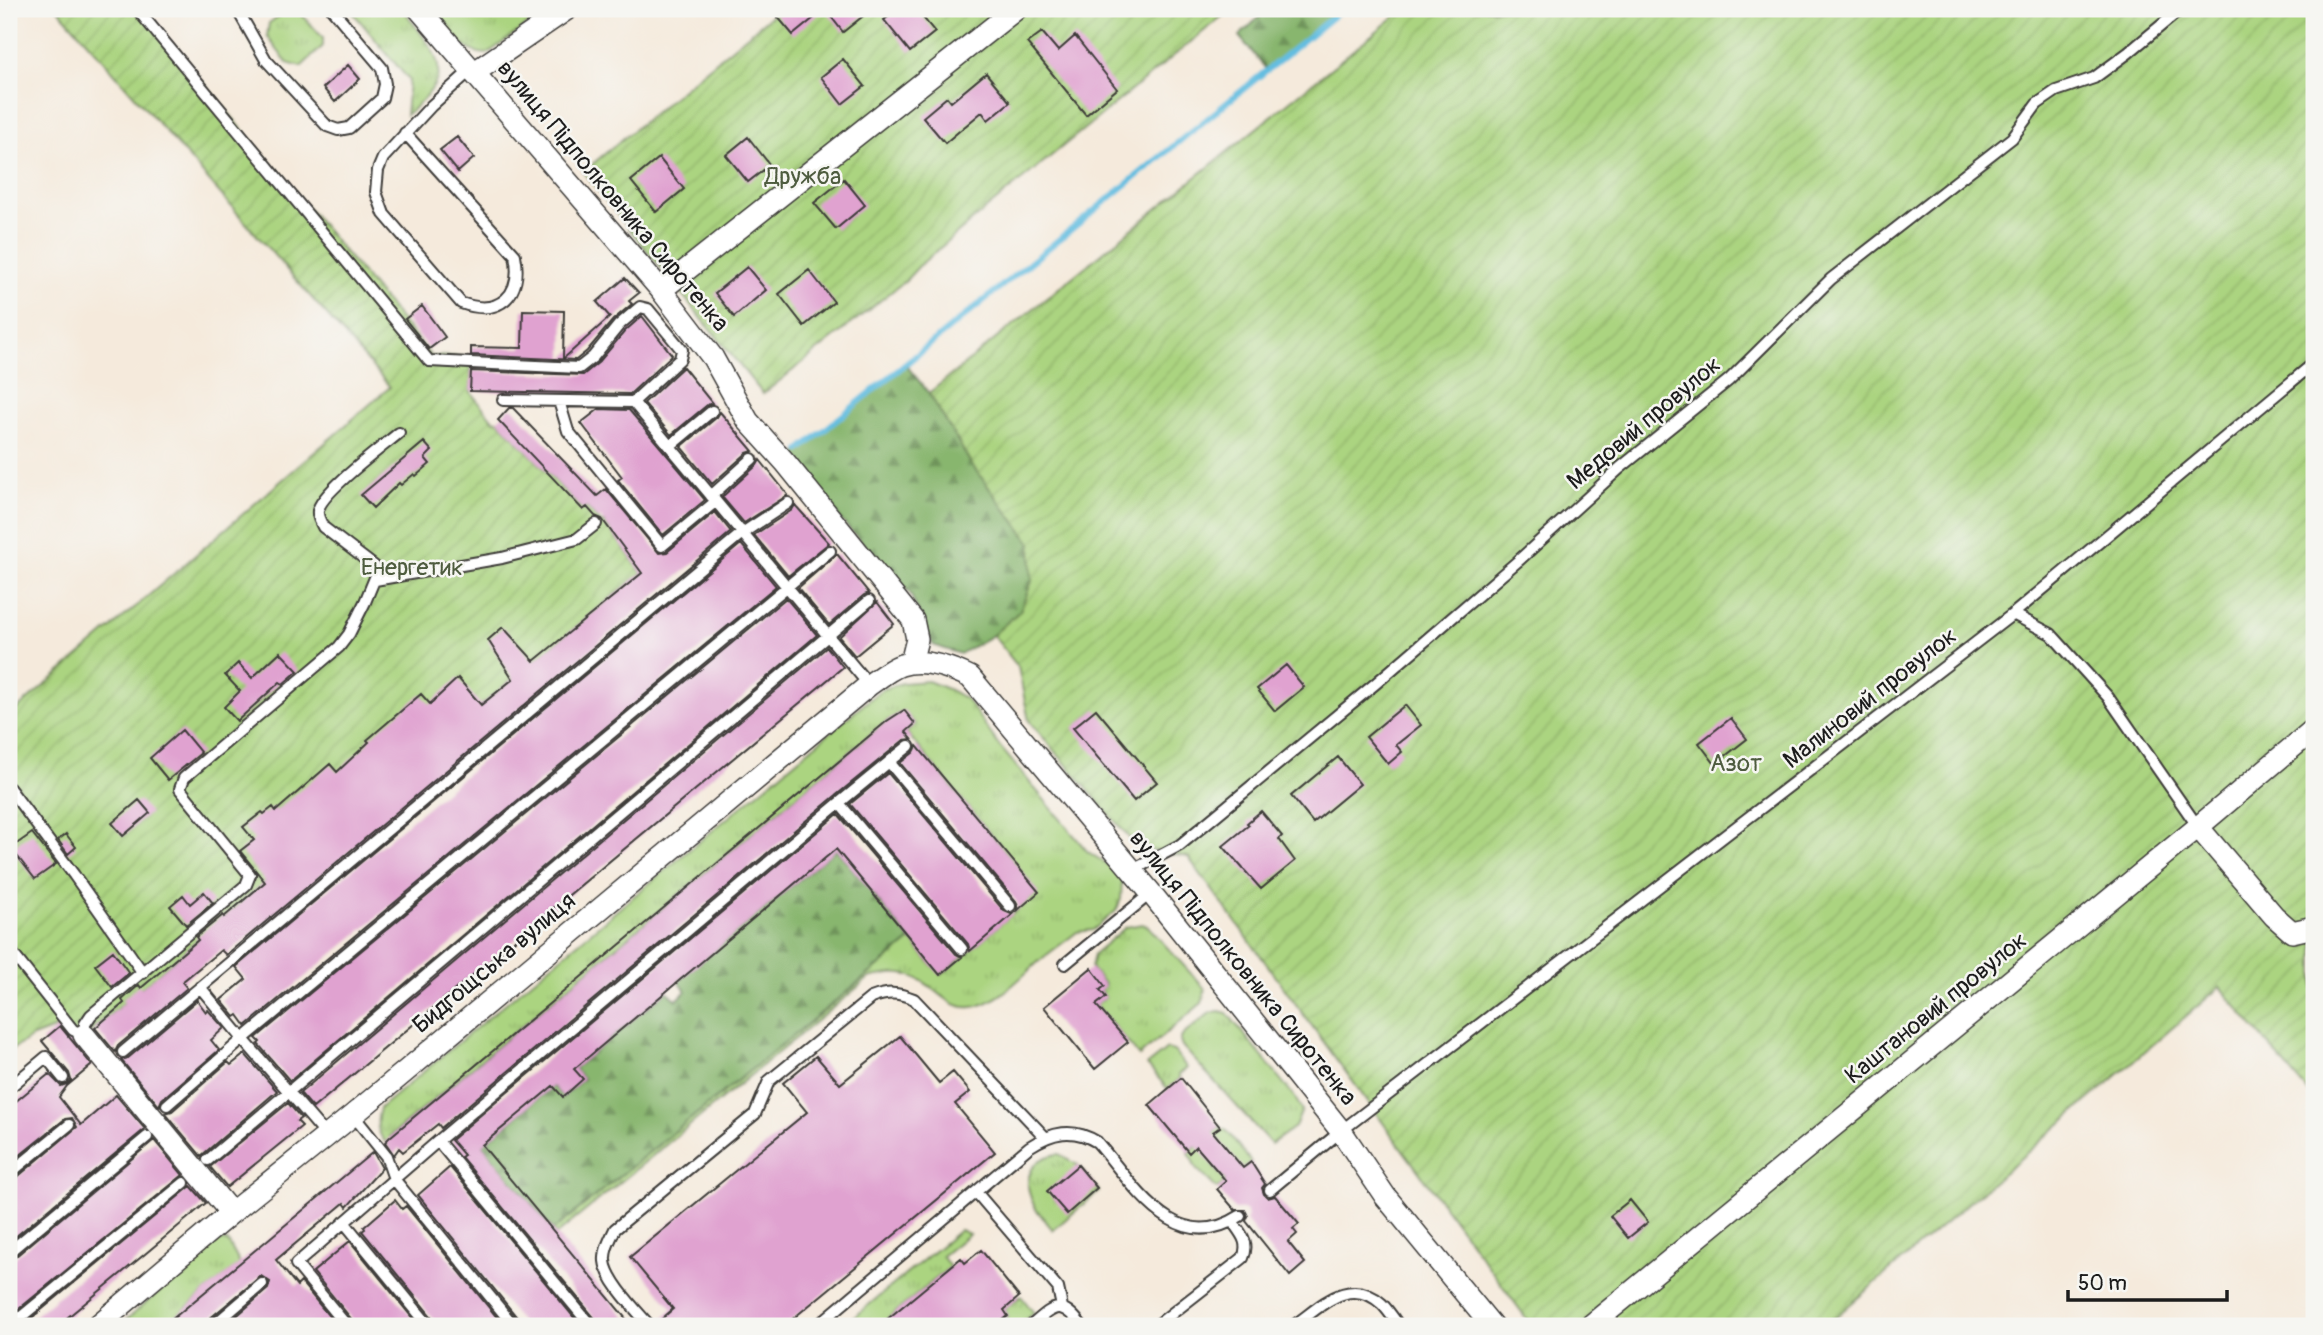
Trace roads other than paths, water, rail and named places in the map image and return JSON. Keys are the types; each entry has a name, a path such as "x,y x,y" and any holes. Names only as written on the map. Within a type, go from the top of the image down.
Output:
{"street":[{"name":"вулиця Підполковника Сиротенка","path":"419,9 661,290 713,358 748,421 786,462 913,620 917,639 911,663 952,669 970,677 1151,893 1341,1131 1385,1196 1492,1326"},
{"path":"474,70 567,9"},
{"path":"661,290 1016,9"},
{"name":"Бидгощська вулиця","path":"97,1326 869,685 899,665 911,663"},
{"name":"Каштановий провулок","path":"1590,1326 2198,828 2314,729"},
{"path":"2198,828 2274,916 2292,932 2314,927"},
{"path":"84,1035 231,1213"}],"lane":[{"path":"137,9 429,361 579,368 593,357 619,325 640,307 648,309 682,350 680,359 633,402 503,400"},
{"path":"237,9 266,60 327,126 338,130 349,128 382,98 386,84 383,68 332,9"},
{"name":"Медовий провулок","path":"1131,871 1180,845 1375,684 1518,561 1620,468 1729,380 1831,279 2012,138 2037,104 2056,91 2094,78 2181,9"},
{"path":"405,133 515,255 519,274 515,289 506,299 493,306 474,307 461,303 384,215 376,192 378,170 383,158 405,133 431,106 474,70"},
{"name":"Малиновий провулок","path":"1270,1190 1341,1131 2013,614 2314,363"},
{"path":"559,401 568,431 662,546 752,459"},
{"path":"633,402 869,685"},
{"path":"670,446 712,411"},
{"path":"9,949 73,1030 84,1035 85,1024 91,1015 246,885 250,875 180,789 184,778 339,647 349,634 377,573 374,566 323,527 318,511 323,500 334,489 399,433"},
{"path":"123,1052 741,534 788,503"},
{"path":"375,580 502,558 577,539 596,524"},
{"path":"167,1105 830,551"},
{"path":"208,1160 869,601"},
{"path":"2013,614 2051,634 2108,697 2198,828"},
{"path":"347,1326 296,1264 438,1141 909,746"},
{"path":"889,762 1010,906"},
{"path":"9,788 143,973"},
{"path":"839,803 962,948"},
{"path":"1065,964 1151,893"},
{"path":"200,987 326,1135"},
{"path":"650,1326 611,1277 605,1264 606,1248 615,1229 755,1114 769,1081 871,998 899,992 914,999 1045,1136"},
{"path":"9,1088 46,1057 63,1078"},
{"path":"353,1115 386,1156 394,1179 514,1326"},
{"path":"9,1174 69,1125"},
{"path":"817,1326 1045,1136 1068,1132 1086,1135 1097,1142 1158,1213 1178,1224 1206,1230 1226,1225 1236,1219 1246,1240 1247,1250 1242,1258 1156,1326"},
{"path":"9,1252 147,1137"},
{"path":"438,1141 591,1326"},
{"path":"10,1326 184,1184"},
{"path":"976,1192 1058,1288 1062,1307"},
{"path":"344,1222 429,1326"},
{"path":"213,1326 262,1284"},
{"path":"1293,1326 1341,1292 1353,1291 1366,1294 1381,1304 1399,1326"},
{"path":"1031,1326 1053,1308 1062,1307 1072,1313 1082,1326"}],"waterway":[{"path":"800,450 1342,9"}],"park label":[{"name":"Дружба","path":"803,176"},
{"name":"Енергетик","path":"412,567"},
{"name":"Азот","path":"1736,763"}]}
